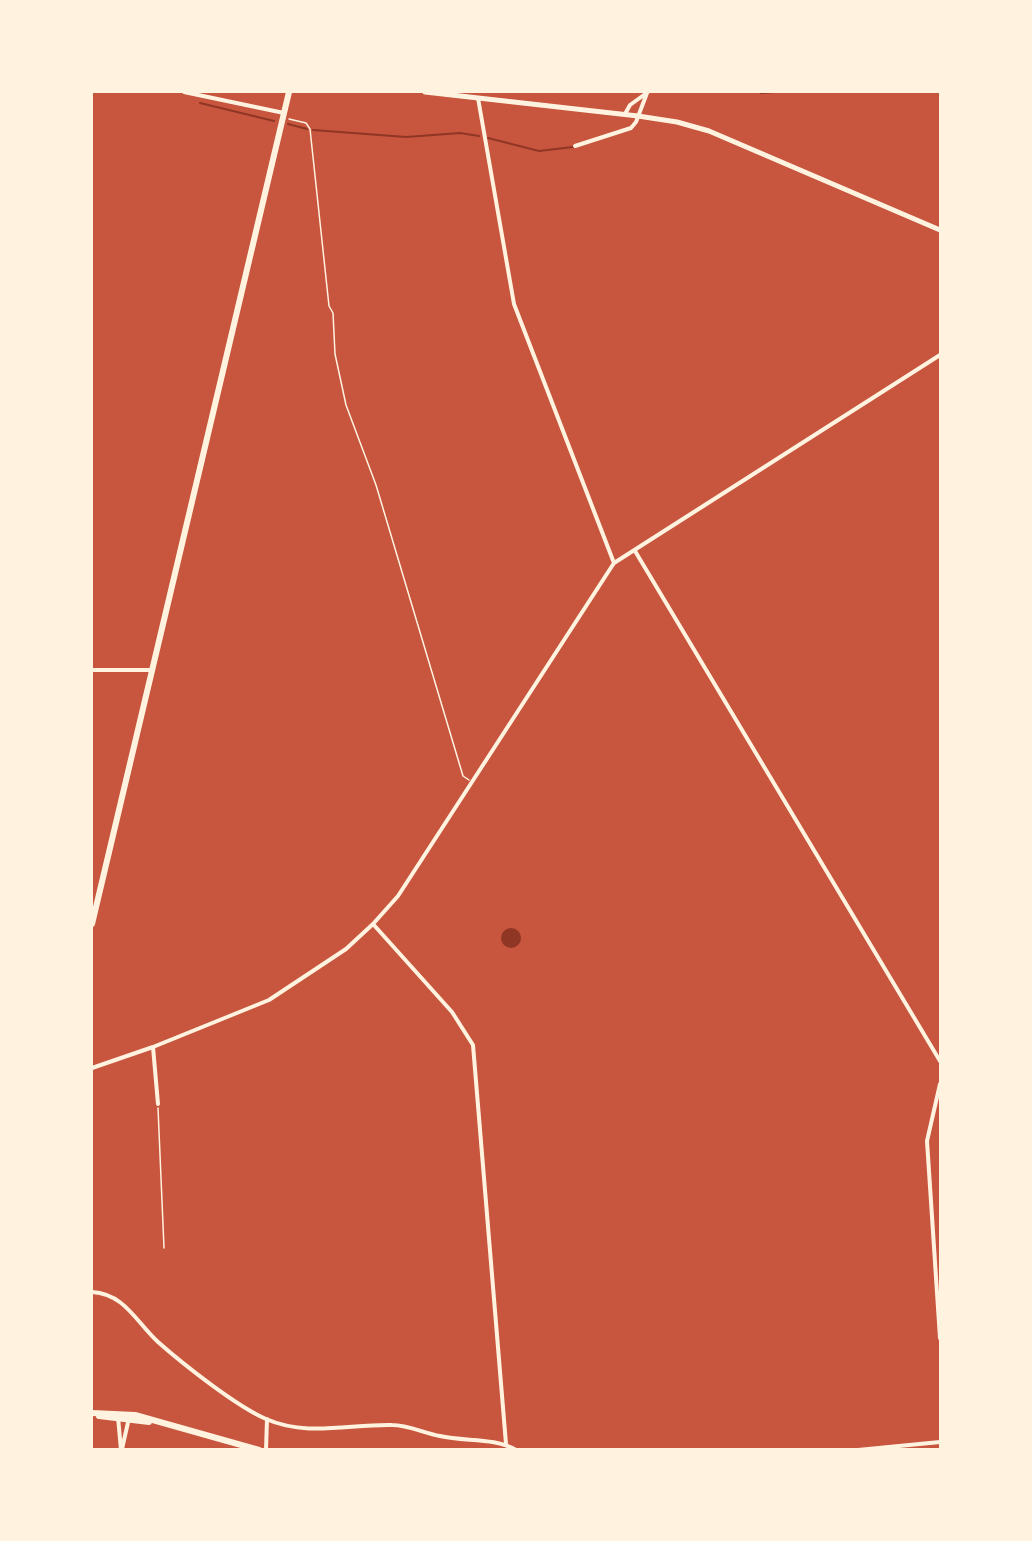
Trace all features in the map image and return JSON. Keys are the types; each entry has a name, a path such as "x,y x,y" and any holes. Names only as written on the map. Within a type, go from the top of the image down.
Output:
{"main road":[{"path":"92,924 289,92"},
{"path":"92,1414 158,1422 259,1449"}],"street":[{"path":"184,92 283,115"},
{"path":"425,92 625,114 683,124 708,132 940,230"},
{"path":"625,114 630,105 648,92"},
{"path":"575,146 631,128 648,92"},
{"path":"478,98 514,304 614,564"},
{"path":"92,1068 153,1047 269,1000 346,949 398,896 614,564 940,355"},
{"path":"634,550 940,1061"},
{"path":"92,670 152,670"},
{"path":"373,924 452,1012 473,1045 506,1444"},
{"path":"153,1047 158,1104"},
{"path":"940,1084 927,1141 940,1338"},
{"path":"92,1293 103,1293 121,1302 158,1341 243,1406 267,1419 306,1429 400,1425 441,1436 506,1444 516,1449"},
{"path":"118,1416 121,1449"},
{"path":"121,1449 129,1417"},
{"path":"266,1449 267,1419"},
{"path":"858,1449 940,1443"}],"path":[{"path":"283,115 306,123 310,129 322,258 329,306 333,313 335,354 346,405 392,535 463,776 472,782"},
{"path":"158,1104 164,1248"}],"shaded area":[{"path":"507,928 515,928 521,934 521,942 515,948 507,948 501,942 501,934"}],"waterway":[{"path":"761,93 776,92"},
{"path":"200,103 274,121"},
{"path":"288,124 307,129"},
{"path":"313,130 406,137 460,133 479,136"},
{"path":"488,138 539,151 573,147"}]}
